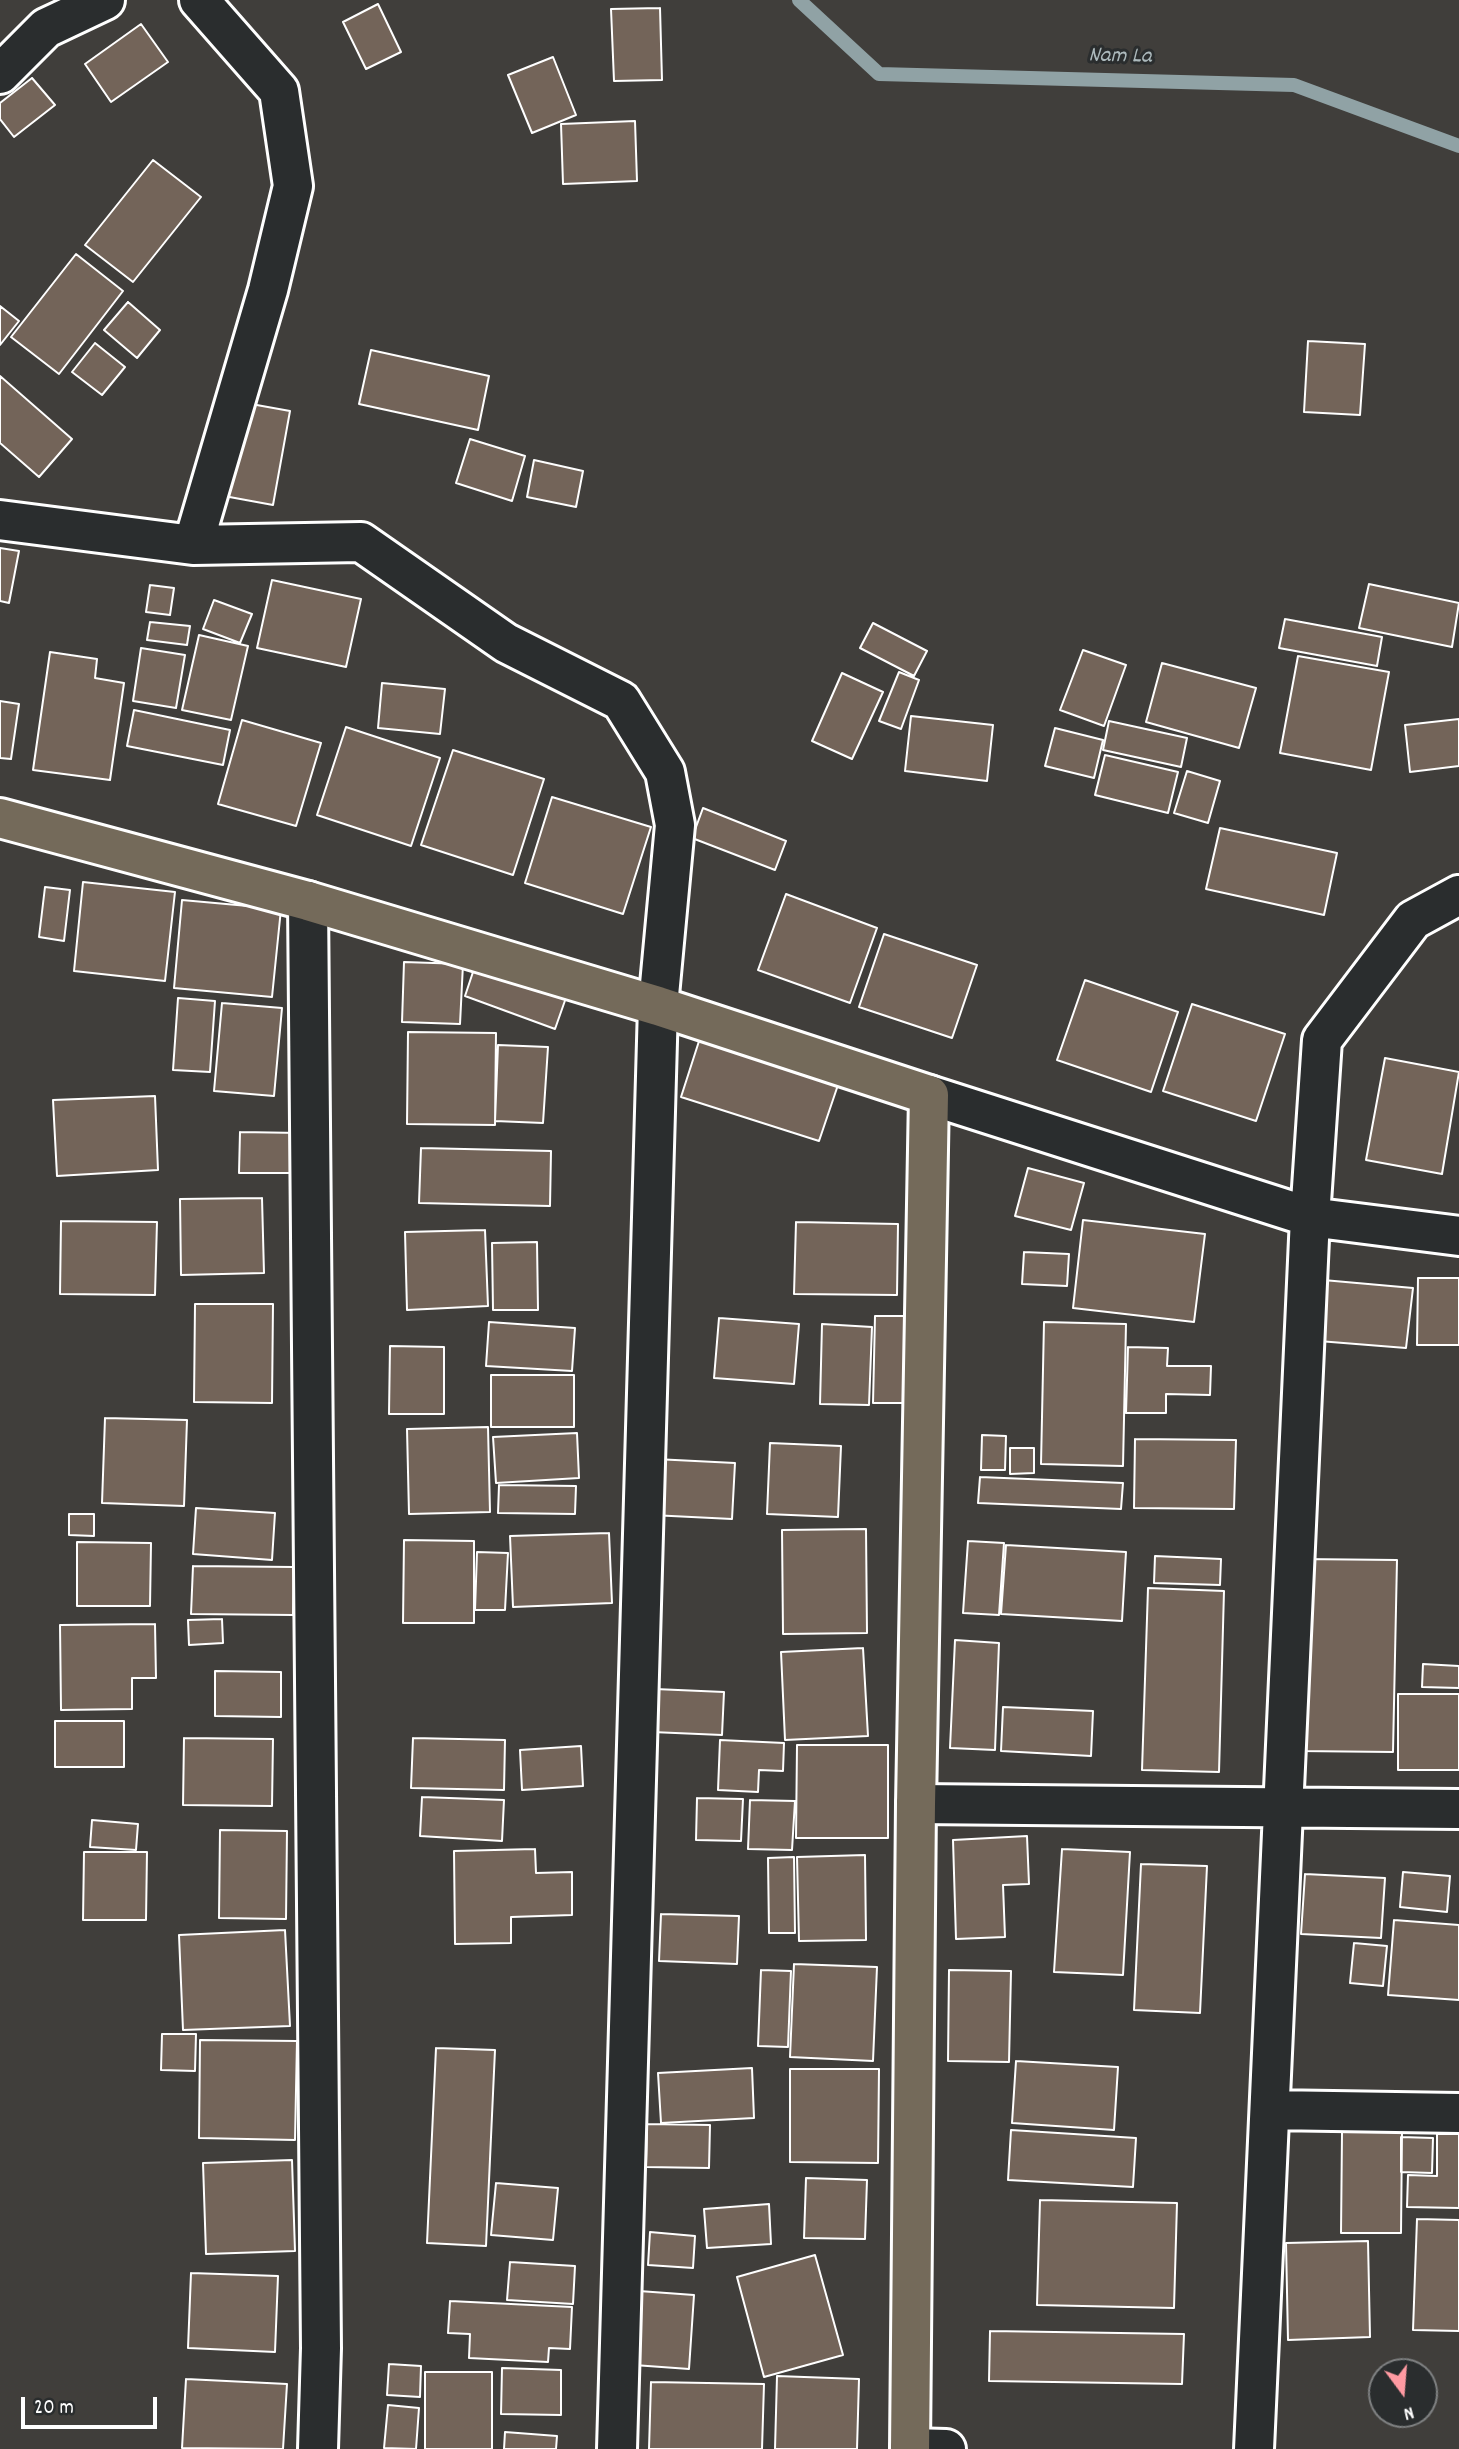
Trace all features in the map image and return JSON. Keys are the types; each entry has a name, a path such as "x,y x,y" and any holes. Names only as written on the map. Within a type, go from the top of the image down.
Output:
{"main road":[{"path":"0,818 308,901 658,1006 929,1095 916,1804 910,2449"}],"street":[{"path":"0,75 46,28 105,0"},
{"path":"192,545 268,290 293,186 279,91 199,0"},
{"path":"0,520 192,545 361,542 506,643 621,701 665,772 675,825 658,1006 617,2449"},
{"path":"1254,2449 1310,1217 1322,1040 1413,920 1459,895"},
{"path":"308,901 321,2348 318,2449"},
{"path":"929,1095 1310,1217 1459,1236"},
{"path":"916,1804 1459,1809"},
{"path":"1270,2110 1459,2113"},
{"path":"910,2449 946,2449"}],"building":[{"path":"378,4 401,52 366,69 343,22"},
{"path":"660,8 662,80 614,81 611,9"},
{"path":"141,24 168,62 111,102 85,64"},
{"path":"553,57 576,115 532,133 508,75"},
{"path":"32,78 55,105 14,137 0,119 0,103"},
{"path":"635,121 637,181 563,184 561,124"},
{"path":"153,160 201,197 133,282 85,245"},
{"path":"76,254 123,291 59,374 11,337"},
{"path":"128,302 160,330 137,358 104,330"},
{"path":"0,306 19,321 0,345"},
{"path":"1308,341 1365,344 1360,415 1304,412"},
{"path":"95,343 125,367 102,395 72,372"},
{"path":"371,350 489,376 478,430 359,404"},
{"path":"0,376 72,439 39,477 0,443"},
{"path":"240,402 290,411 273,505 224,496"},
{"path":"470,439 525,456 512,501 456,483"},
{"path":"534,460 583,471 576,507 527,497"},
{"path":"0,548 19,551 9,603 0,601"},
{"path":"272,580 361,599 346,667 257,648"},
{"path":"1369,584 1459,603 1452,647 1359,628"},
{"path":"150,585 174,588 170,615 146,612"},
{"path":"214,600 252,614 240,643 203,629"},
{"path":"1285,619 1382,637 1377,666 1279,648"},
{"path":"150,622 190,626 187,645 147,640"},
{"path":"873,623 927,651 914,676 860,648"},
{"path":"199,635 248,646 231,720 182,710"},
{"path":"141,648 185,655 176,708 133,701"},
{"path":"1083,650 1126,665 1104,726 1060,710"},
{"path":"50,652 97,659 95,678 124,683 110,780 33,770"},
{"path":"1298,656 1389,672 1371,770 1280,753"},
{"path":"1162,663 1256,688 1239,748 1146,722"},
{"path":"899,672 919,680 901,729 879,721"},
{"path":"842,673 883,692 852,759 812,741"},
{"path":"382,683 445,689 440,734 378,728"},
{"path":"0,701 19,704 11,759 0,758"},
{"path":"134,710 230,730 223,765 127,746"},
{"path":"911,716 993,725 987,781 905,771"},
{"path":"1459,719 1459,766 1410,772 1405,725"},
{"path":"242,720 321,743 296,826 218,804"},
{"path":"1109,721 1187,738 1181,767 1103,750"},
{"path":"346,727 440,758 411,846 317,815"},
{"path":"1055,728 1103,740 1094,778 1045,766"},
{"path":"453,750 544,779 513,875 421,845"},
{"path":"1105,755 1178,772 1168,813 1095,795"},
{"path":"1187,771 1220,781 1208,823 1174,813"},
{"path":"552,797 651,827 623,914 525,883"},
{"path":"703,808 786,841 775,870 692,838"},
{"path":"1220,828 1337,853 1324,915 1206,889"},
{"path":"83,882 175,892 165,981 74,971"},
{"path":"45,887 70,890 64,941 39,937"},
{"path":"786,894 877,928 850,1003 758,970"},
{"path":"182,900 281,909 272,997 174,988"},
{"path":"884,934 977,965 952,1038 859,1007"},
{"path":"477,960 568,992 555,1029 465,996"},
{"path":"404,962 463,964 460,1024 402,1022"},
{"path":"1085,980 1178,1012 1151,1092 1057,1060"},
{"path":"178,998 215,1001 210,1072 173,1070"},
{"path":"222,1003 282,1008 274,1096 214,1091"},
{"path":"1192,1004 1285,1034 1256,1121 1163,1091"},
{"path":"408,1032 496,1033 495,1125 407,1124"},
{"path":"700,1038 839,1082 819,1141 681,1097"},
{"path":"498,1045 548,1047 543,1123 495,1121"},
{"path":"1385,1058 1459,1072 1442,1174 1366,1160"},
{"path":"155,1096 158,1170 57,1176 53,1100"},
{"path":"240,1132 301,1133 301,1173 239,1173"},
{"path":"421,1148 551,1151 550,1206 419,1203"},
{"path":"1028,1168 1084,1183 1071,1230 1015,1216"},
{"path":"262,1198 264,1273 181,1275 180,1199"},
{"path":"1083,1220 1205,1234 1194,1322 1073,1308"},
{"path":"61,1221 157,1222 155,1295 60,1294"},
{"path":"796,1222 898,1224 897,1295 794,1294"},
{"path":"485,1230 488,1306 407,1310 405,1232"},
{"path":"537,1242 538,1310 493,1310 492,1243"},
{"path":"1024,1252 1069,1254 1067,1286 1022,1284"},
{"path":"1418,1278 1459,1278 1459,1345 1417,1345"},
{"path":"1312,1279 1413,1288 1406,1348 1306,1340"},
{"path":"195,1304 273,1304 272,1403 194,1402"},
{"path":"875,1316 912,1316 910,1403 873,1403"},
{"path":"719,1318 799,1324 794,1384 714,1378"},
{"path":"489,1322 575,1328 572,1371 486,1366"},
{"path":"1044,1322 1126,1324 1123,1466 1041,1464"},
{"path":"822,1324 872,1327 869,1405 820,1404"},
{"path":"390,1346 444,1347 444,1414 389,1414"},
{"path":"1128,1347 1168,1348 1167,1366 1211,1366 1210,1395 1166,1394 1166,1413 1126,1413"},
{"path":"491,1375 574,1375 574,1427 491,1427"},
{"path":"105,1418 187,1420 184,1506 102,1503"},
{"path":"488,1427 490,1512 409,1514 407,1429"},
{"path":"577,1433 579,1478 496,1483 493,1437"},
{"path":"982,1435 1006,1436 1005,1470 981,1470"},
{"path":"1135,1439 1236,1440 1234,1509 1134,1508"},
{"path":"770,1443 841,1446 838,1517 767,1514"},
{"path":"1010,1448 1034,1448 1034,1473 1010,1474"},
{"path":"655,1459 735,1463 732,1519 651,1515"},
{"path":"980,1477 1123,1483 1121,1509 978,1503"},
{"path":"499,1485 576,1486 575,1514 498,1513"},
{"path":"196,1508 275,1513 272,1560 193,1554"},
{"path":"69,1514 94,1514 94,1536 69,1535"},
{"path":"866,1529 867,1633 783,1634 782,1530"},
{"path":"609,1533 612,1603 513,1607 510,1536"},
{"path":"404,1540 474,1541 474,1623 403,1623"},
{"path":"968,1541 1004,1543 999,1615 963,1613"},
{"path":"77,1542 151,1543 150,1606 77,1606"},
{"path":"1006,1545 1126,1552 1122,1621 1001,1614"},
{"path":"477,1552 508,1553 505,1610 475,1610"},
{"path":"1155,1556 1221,1559 1220,1585 1154,1583"},
{"path":"1300,1559 1397,1560 1393,1752 1298,1751"},
{"path":"193,1566 294,1567 293,1615 191,1614"},
{"path":"1148,1588 1224,1591 1219,1772 1142,1770"},
{"path":"222,1619 223,1643 189,1645 188,1620"},
{"path":"155,1624 156,1678 132,1678 132,1709 61,1710 60,1625"},
{"path":"955,1640 999,1643 995,1750 950,1748"},
{"path":"863,1648 868,1736 785,1740 781,1652"},
{"path":"1423,1664 1459,1666 1459,1688 1422,1687"},
{"path":"215,1671 281,1672 281,1717 215,1716"},
{"path":"655,1689 724,1692 722,1735 652,1732"},
{"path":"1398,1694 1459,1694 1459,1770 1398,1770"},
{"path":"1003,1707 1093,1711 1091,1756 1001,1751"},
{"path":"55,1721 124,1721 124,1767 55,1767"},
{"path":"184,1738 273,1739 272,1806 183,1805"},
{"path":"413,1738 505,1740 504,1790 411,1788"},
{"path":"720,1740 784,1743 783,1771 759,1770 758,1792 718,1790"},
{"path":"797,1745 888,1745 888,1838 796,1838"},
{"path":"581,1746 583,1786 522,1790 520,1750"},
{"path":"422,1797 504,1800 502,1841 420,1836"},
{"path":"697,1798 743,1799 741,1841 696,1840"},
{"path":"750,1800 795,1801 792,1850 748,1849"},
{"path":"92,1820 138,1824 136,1850 90,1847"},
{"path":"220,1830 287,1831 286,1919 219,1918"},
{"path":"1027,1836 1029,1884 1003,1885 1005,1937 956,1939 953,1840"},
{"path":"535,1849 536,1873 572,1872 572,1915 511,1917 511,1943 455,1944 454,1851"},
{"path":"1062,1849 1130,1852 1123,1975 1054,1972"},
{"path":"84,1852 147,1852 146,1920 83,1920"},
{"path":"865,1855 866,1940 799,1941 797,1857"},
{"path":"794,1857 795,1933 769,1933 768,1858"},
{"path":"1141,1864 1207,1866 1200,2013 1134,2010"},
{"path":"1403,1872 1450,1876 1447,1912 1400,1907"},
{"path":"1305,1874 1385,1878 1381,1938 1301,1934"},
{"path":"661,1914 739,1916 737,1964 659,1961"},
{"path":"1394,1920 1459,1925 1459,2000 1388,1995"},
{"path":"285,1930 290,2026 183,2030 179,1935"},
{"path":"1354,1943 1387,1946 1383,1986 1350,1983"},
{"path":"794,1964 877,1967 873,2061 790,2057"},
{"path":"761,1970 791,1971 788,2047 758,2046"},
{"path":"949,1970 1011,1971 1009,2062 948,2061"},
{"path":"162,2034 196,2034 195,2071 161,2070"},
{"path":"200,2040 297,2041 295,2140 199,2138"},
{"path":"436,2048 495,2050 486,2246 427,2243"},
{"path":"1016,2061 1118,2067 1114,2130 1012,2123"},
{"path":"752,2068 754,2118 661,2123 658,2073"},
{"path":"790,2069 879,2069 878,2163 790,2162"},
{"path":"647,2124 710,2125 709,2168 646,2167"},
{"path":"1011,2130 1136,2138 1133,2187 1008,2180"},
{"path":"1402,2131 1401,2233 1341,2233 1342,2132"},
{"path":"1437,2134 1459,2134 1459,2208 1407,2207 1408,2175 1437,2176"},
{"path":"1401,2137 1433,2138 1432,2173 1401,2172"},
{"path":"292,2160 295,2251 206,2254 203,2163"},
{"path":"806,2178 867,2180 865,2239 804,2238"},
{"path":"496,2183 558,2188 553,2240 491,2235"},
{"path":"1040,2200 1177,2203 1174,2308 1037,2305"},
{"path":"769,2204 771,2244 707,2248 704,2209"},
{"path":"1417,2219 1459,2220 1459,2331 1413,2330"},
{"path":"650,2232 695,2236 693,2268 648,2265"},
{"path":"1368,2241 1370,2337 1288,2340 1286,2243"},
{"path":"815,2255 843,2355 764,2377 737,2277"},
{"path":"510,2262 575,2266 573,2304 507,2300"},
{"path":"191,2273 278,2276 275,2352 188,2348"},
{"path":"639,2291 694,2295 689,2369 634,2365"},
{"path":"450,2301 572,2307 570,2349 549,2348 548,2362 469,2358 470,2334 448,2333"},
{"path":"990,2331 1184,2334 1182,2384 989,2381"},
{"path":"389,2364 421,2366 420,2397 387,2395"},
{"path":"502,2368 561,2370 561,2415 501,2414"},
{"path":"425,2372 492,2372 492,2449 425,2449"},
{"path":"777,2376 859,2379 857,2449 775,2449"},
{"path":"186,2379 287,2384 283,2449 182,2448"},
{"path":"651,2382 764,2384 762,2449 649,2449"},
{"path":"388,2405 419,2408 416,2449 384,2448"},
{"path":"505,2432 557,2436 556,2449 504,2449"}],"waterway":[{"name":"Nam La","path":"799,0 879,74 1294,85 1459,146"}]}
